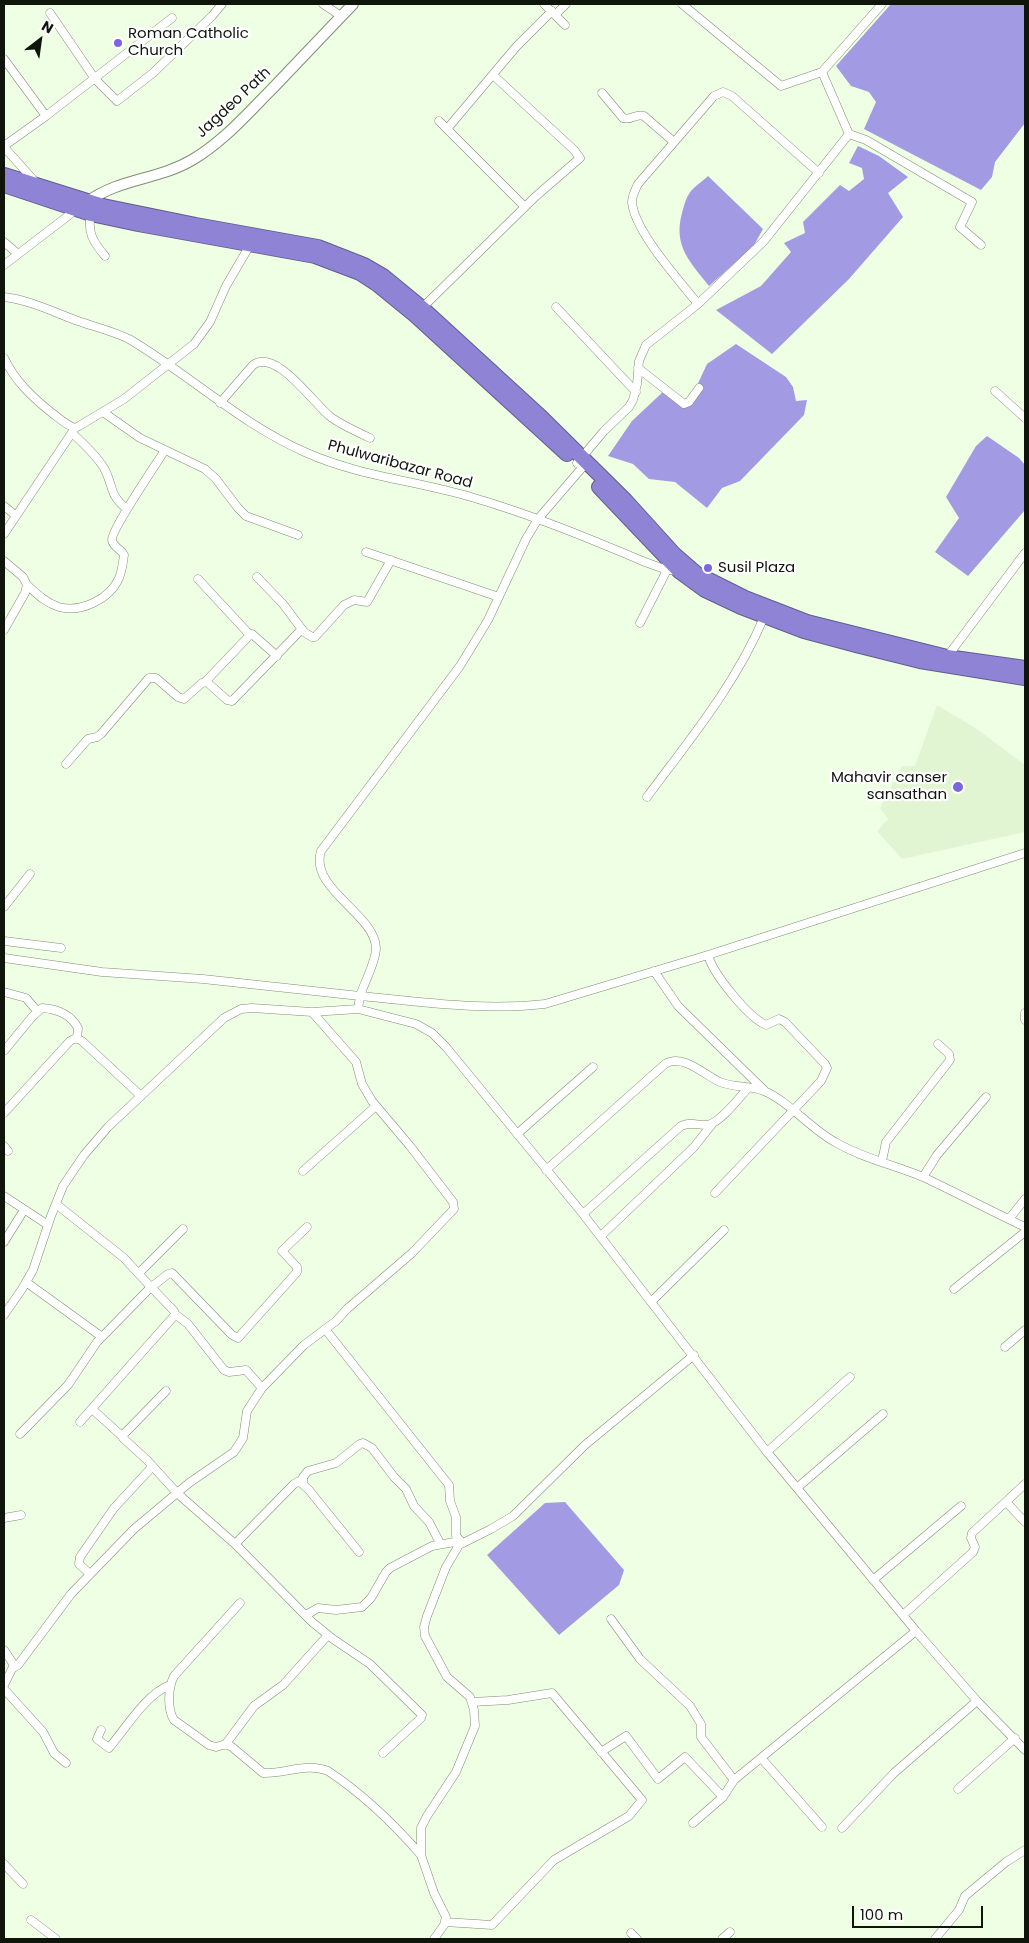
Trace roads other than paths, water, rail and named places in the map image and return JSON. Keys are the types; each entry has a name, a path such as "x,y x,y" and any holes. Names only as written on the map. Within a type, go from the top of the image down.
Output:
{"highway":[{"path":"4,175 38,185 85,208"},
{"path":"4,185 85,208 140,215 220,235 250,245 315,256 360,273 394,297 509,395 697,574 745,598 807,622 944,661 1025,668"},
{"path":"220,235 318,246 364,265 382,276 422,308 509,395"},
{"path":"582,463 673,571 705,590 764,617 804,631 1025,678"}],"main road":[{"name":"Jagdeo Path","path":"85,208 100,192 118,184 161,174 184,164 218,142 353,4"}],"street":[{"path":"50,13 95,79 117,101 153,73 222,4"},
{"path":"323,4 341,16"},
{"path":"544,4 566,25"},
{"path":"447,129 516,47 553,13 566,4"},
{"path":"682,4 781,86 822,72 882,4"},
{"path":"38,185 4,147 172,18"},
{"path":"4,59 46,116"},
{"path":"822,72 850,134 866,140 972,202 960,227 981,245"},
{"path":"422,308 525,207 580,158 574,150 493,75"},
{"path":"698,304 647,236 637,220 632,201 638,184 714,96 723,92 742,104 819,173"},
{"path":"602,93 623,118 644,116 674,142"},
{"path":"439,121 525,207"},
{"path":"358,1009 360,996 375,956 374,941 364,925 327,882 321,872 318,859 321,851 460,666 479,637 526,539 538,520 604,431 629,407 636,392 641,353 646,345 698,304 764,241 850,134"},
{"path":"4,265 85,208 90,233 95,244 105,256"},
{"path":"4,242 18,254"},
{"path":"4,534 73,430 124,399 166,364 188,349 204,332 250,245"},
{"name":"Phulwaribazar Road","path":"4,297 29,302 114,332 143,348 220,403 265,432 327,462 352,470 420,483 471,497 673,571 697,574"},
{"path":"556,307 636,392"},
{"path":"4,358 15,378 28,393 67,424 99,462 108,478 115,498 127,510"},
{"path":"220,403 253,364 258,361 268,362 298,383 332,418 370,438"},
{"path":"638,368 684,404 689,402 699,388"},
{"path":"995,391 1025,418"},
{"path":"103,412 127,430 209,472 246,516 298,535"},
{"path":"4,560 44,600 59,607 84,606 105,594 116,583 124,555 112,540 127,510 165,450"},
{"path":"4,506 16,515"},
{"path":"366,552 499,598"},
{"path":"944,661 1025,553"},
{"path":"257,578 283,604 302,630 308,636 315,637 344,605 354,600 367,602 391,560"},
{"path":"640,622 673,571"},
{"path":"198,579 250,634 258,638 276,656"},
{"path":"4,630 25,593 27,585"},
{"path":"647,797 722,695 745,656 764,617"},
{"path":"204,682 210,683 227,700 232,701 302,630"},
{"path":"66,764 88,739 102,734 149,678 152,677 160,680 178,697 184,699 204,682 250,634"},
{"path":"4,958 102,972 203,979 477,1007 521,1007 545,1004 708,955 1025,853"},
{"path":"4,907 30,874"},
{"path":"4,941 61,948"},
{"path":"708,955 714,970 756,1019 766,1026 778,1019 785,1022 827,1068 824,1077 793,1112 715,1193"},
{"path":"654,971 678,1006 764,1090 834,1142 850,1150 923,1177 1025,1227"},
{"path":"4,992 26,998 37,1011"},
{"path":"4,1051 37,1011 42,1008 48,1008 71,1018 78,1028 77,1039"},
{"path":"4,1315 26,1282 39,1256 56,1204 67,1180 84,1155 108,1127 217,1024 242,1009 257,1008 312,1012 358,1009 416,1024 432,1033 446,1047 584,1214 767,1452 798,1487 916,1632 977,1701 1016,1738 1025,1750"},
{"path":"4,1685 13,1668 18,1665 71,1594 134,1529 188,1483 234,1452 243,1438 247,1411 262,1388 304,1345 336,1321 347,1309 412,1253 454,1209 453,1202 376,1106 362,1084 356,1062 312,1012"},
{"path":"1025,1013 1025,1020"},
{"path":"77,1039 141,1096"},
{"path":"4,1113 70,1041 77,1039"},
{"path":"882,1161 886,1142 950,1060 949,1054 938,1044"},
{"path":"546,1170 670,1061 675,1060 686,1063 722,1083 764,1090"},
{"path":"517,1134 593,1067"},
{"path":"601,1236 694,1147 713,1123 748,1088"},
{"path":"923,1177 937,1155 986,1097"},
{"path":"303,1172 376,1106"},
{"path":"584,1214 681,1126 687,1123 708,1125 713,1123"},
{"path":"4,1196 48,1225"},
{"path":"1009,1219 1025,1200"},
{"path":"56,1204 108,1244 139,1273 150,1288 175,1314 188,1324 224,1370 229,1372 246,1370 262,1388"},
{"path":"4,1242 24,1210"},
{"path":"20,1434 64,1389 102,1337 150,1288 168,1274 172,1273 232,1335 238,1338 297,1272 297,1267 283,1252 283,1249 307,1226"},
{"path":"139,1273 183,1229"},
{"path":"652,1301 724,1230"},
{"path":"954,1289 1025,1232"},
{"path":"26,1282 102,1337"},
{"path":"80,1422 175,1314"},
{"path":"325,1329 449,1485 450,1501 456,1517 456,1535 461,1542"},
{"path":"1005,1347 1025,1330"},
{"path":"306,1615 318,1608 336,1610 362,1607 371,1598 386,1572 426,1548 440,1543 461,1542 491,1529 512,1516 585,1445 694,1355"},
{"path":"767,1452 850,1377"},
{"path":"123,1437 166,1391"},
{"path":"92,1409 123,1437 177,1493 235,1544 306,1615 328,1635 370,1664 422,1715 383,1753"},
{"path":"798,1487 883,1414"},
{"path":"303,1483 308,1471 333,1465 360,1444 367,1444 406,1489 414,1506 429,1522 440,1543"},
{"path":"90,1574 79,1564 80,1557 114,1508 152,1467"},
{"path":"235,1544 299,1481 303,1483 359,1552"},
{"path":"902,1615 973,1552 975,1547 971,1538 972,1533 1007,1503 1025,1484"},
{"path":"1007,1503 1025,1522"},
{"path":"874,1580 960,1506"},
{"path":"4,1518 21,1515"},
{"path":"434,1939 445,1922 446,1917 434,1893 421,1855 420,1838 424,1822 456,1772 472,1734 474,1718 472,1702 468,1694 447,1676 425,1631 426,1616 446,1567 461,1542"},
{"path":"240,1603 177,1672 170,1685 171,1714 174,1720 209,1745 216,1748 225,1745 232,1747 263,1773 309,1767 328,1771 365,1798 421,1855"},
{"path":"611,1619 640,1659 690,1706 701,1724 700,1737 734,1780"},
{"path":"692,1823 723,1797 734,1780 916,1632"},
{"path":"225,1745 254,1706 283,1685 328,1635"},
{"path":"4,1650 13,1663 13,1668"},
{"path":"102,1730 97,1740 109,1748 127,1724 152,1698 162,1688 170,1685"},
{"path":"4,1689 43,1732 54,1753 66,1763"},
{"path":"445,1922 492,1925 554,1860 629,1816 642,1800 552,1693 508,1700 472,1702"},
{"path":"842,1828 894,1774 977,1701"},
{"path":"601,1752 626,1736 658,1779 685,1758 723,1797"},
{"path":"958,1789 1016,1738"},
{"path":"762,1758 822,1827"},
{"path":"935,1939 959,1910 965,1896 1006,1862 1025,1850"},
{"path":"4,1864 23,1884"},
{"path":"31,1920 56,1939"},
{"path":"722,1939 730,1932"},
{"path":"631,1933 637,1939"}],"place":[{"name":"Roman Catholic Church","path":"118,43"},
{"name":"Susil Plaza","path":"708,568"},
{"name":"Mahavir canser sansathan","path":"958,787"}]}
